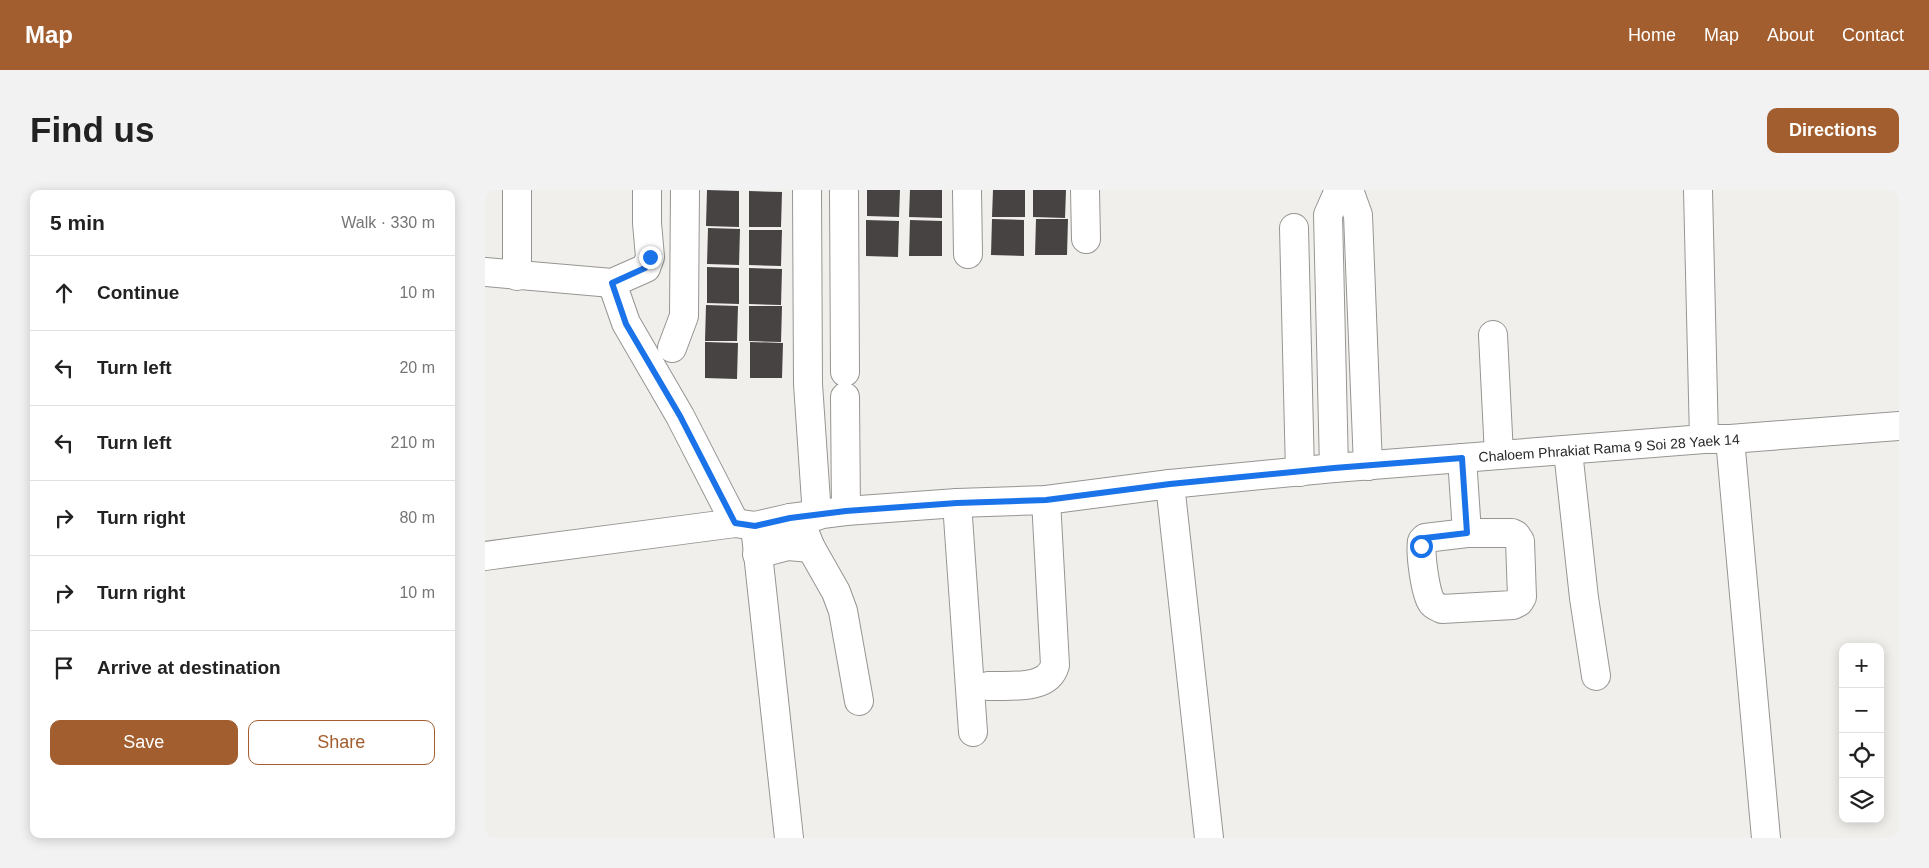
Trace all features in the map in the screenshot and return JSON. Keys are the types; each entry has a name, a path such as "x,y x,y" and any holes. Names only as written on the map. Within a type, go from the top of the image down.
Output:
{"street":[{"path":"517,190 517,276"},
{"path":"485,272 612,283 645,268 650,257 647,190"},
{"path":"672,348 684,316 685,190"},
{"path":"807,190 808,384 804,531 811,548 836,592 843,610 859,702"},
{"path":"844,190 846,511"},
{"path":"967,190 967,254"},
{"path":"1085,190 1086,239"},
{"path":"1334,468 1328,215 1339,190"},
{"path":"1349,190 1358,215 1368,466"},
{"path":"1698,190 1717,439 1767,838"},
{"path":"1294,228 1300,472"},
{"path":"612,283 626,324 745,525 757,554 789,838"},
{"path":"1493,335 1499,455"},
{"name":"Chaloem Phrakiat Rama 9 Soi 28 Yaek 14","path":"485,556 846,511 957,503 1046,500 1170,484 1334,468 1899,426"},
{"path":"1568,451 1584,598 1596,676"},
{"path":"1462,458 1467,533"},
{"path":"1170,484 1209,838"},
{"path":"988,686 1032,684 1045,680 1053,673 1055,665 1046,500"},
{"path":"957,503 973,732"},
{"path":"757,554 789,546 811,548"}],"building":[{"path":"707,190 739,191 739,227 706,226"},
{"path":"867,190 900,190 899,217 867,216"},
{"path":"910,190 942,190 942,218 909,217"},
{"path":"993,190 1025,190 1025,217 992,217"},
{"path":"1033,190 1066,190 1065,218 1033,217"},
{"path":"749,191 782,192 781,227 749,227"},
{"path":"992,219 1024,220 1024,256 991,255"},
{"path":"1036,219 1068,219 1067,255 1035,255"},
{"path":"866,220 899,221 898,257 866,256"},
{"path":"910,220 942,221 942,256 909,256"},
{"path":"708,228 740,229 739,265 707,264"},
{"path":"749,230 782,230 781,266 749,265"},
{"path":"707,267 739,268 739,304 707,303"},
{"path":"749,268 782,269 781,305 749,304"},
{"path":"706,305 738,306 737,341 705,341"},
{"path":"749,306 782,306 781,342 749,341"},
{"path":"705,342 738,343 737,379 705,378"},
{"path":"750,342 783,343 782,378 750,378"}],"route":[{"path":"650,257 645,268 612,283 626,324 680,416 735,523 755,526 790,518 846,511 957,503 1046,500 1170,484 1462,458 1467,533 1425,538 1421,546"}]}
